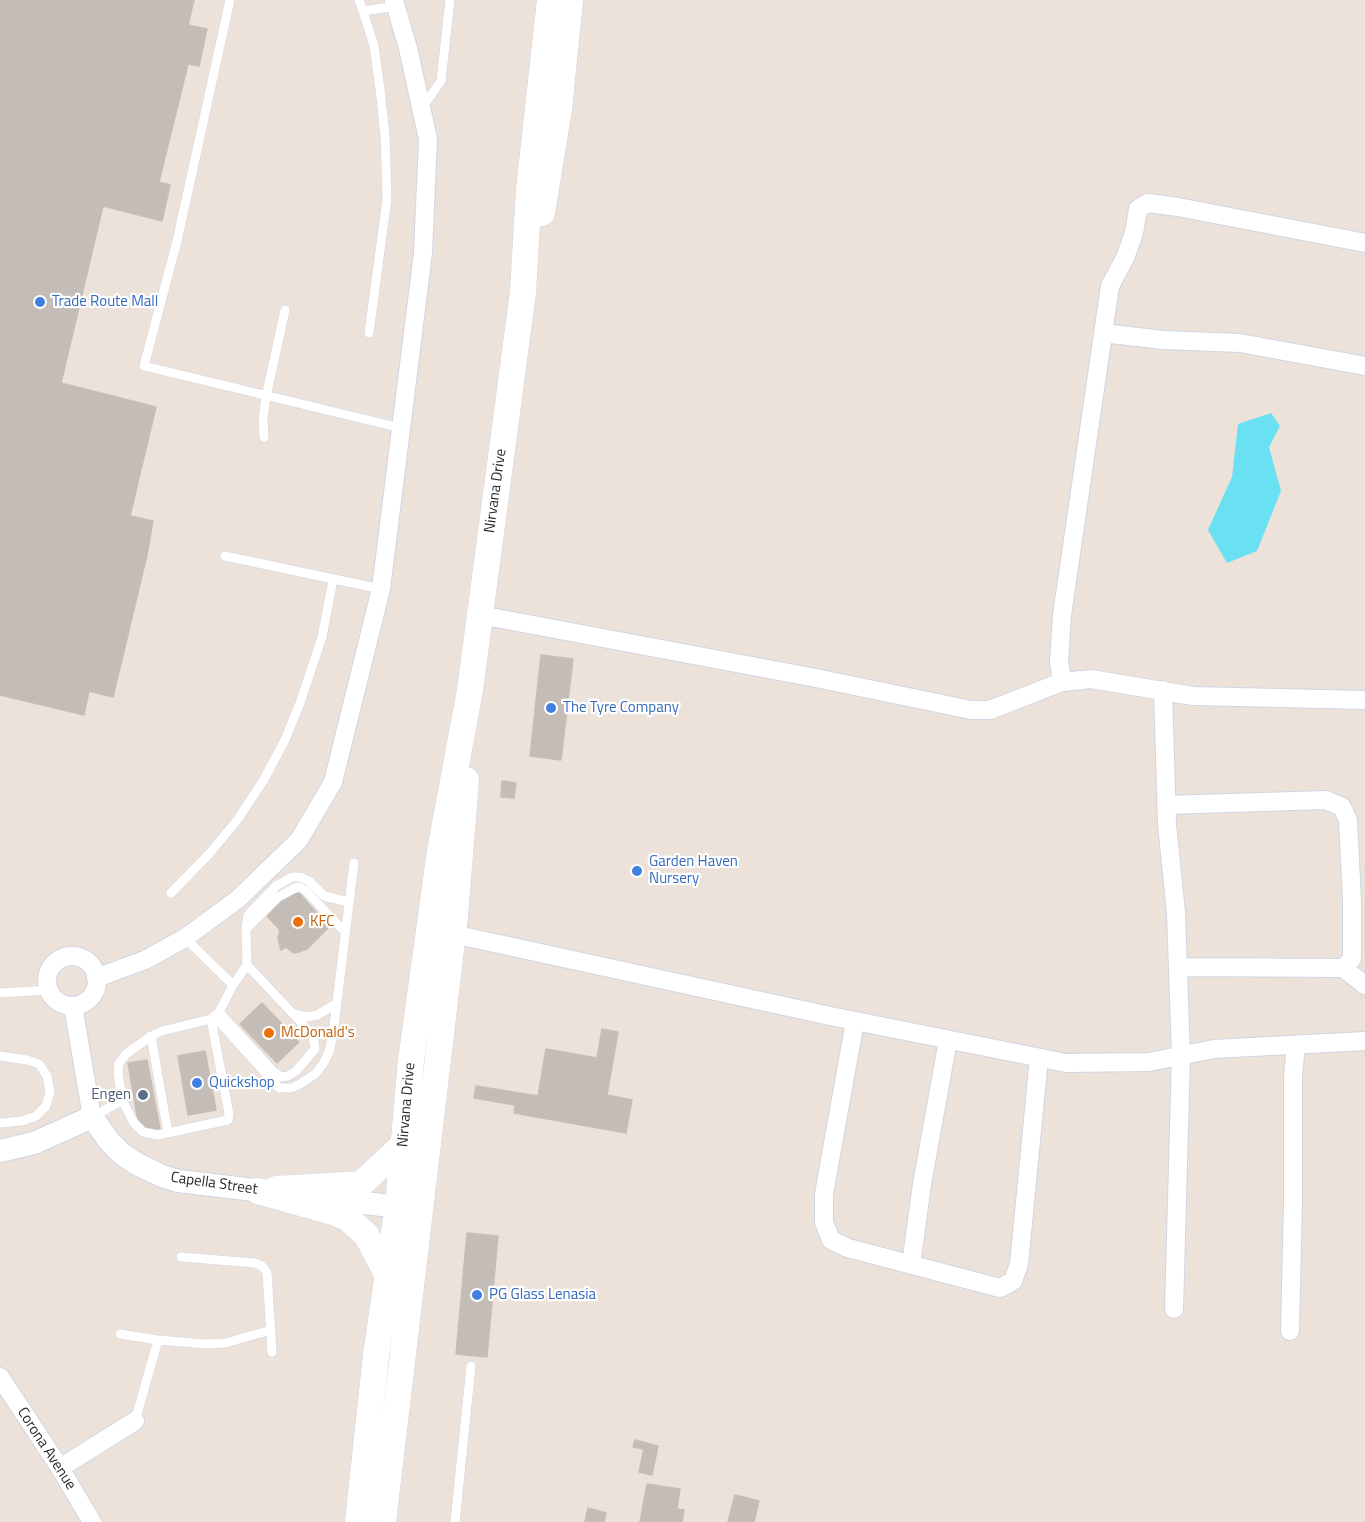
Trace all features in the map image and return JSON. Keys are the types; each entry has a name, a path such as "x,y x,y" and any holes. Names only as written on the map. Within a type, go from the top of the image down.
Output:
{"main road":[{"name":"Nirvana Drive","path":"358,1522 376,1355 388,1276 410,1208 404,1144 411,1061 440,851 470,690 523,292 529,190 550,0"},
{"name":"Nirvana Drive","path":"523,292 545,198 559,109 570,0"},
{"name":"Nirvana Drive","path":"383,1522 410,1208 453,934 464,816 470,690"},
{"path":"258,1191 361,1184 404,1144"},
{"path":"258,1191 336,1213 349,1219 367,1236 388,1276"}],"street":[{"path":"96,978 146,960 185,939 238,899 299,840 333,782 381,589 423,253 428,139 396,3"},
{"path":"1062,682 1059,661 1062,615 1110,286 1125,258 1134,232 1138,209 1148,203 1178,207 1365,243"},
{"path":"1103,333 1163,340 1240,343 1365,366"},
{"path":"480,615 970,710 990,710 1062,682 1091,679 1193,696 1365,700"},
{"path":"1163,690 1166,806 1176,913 1181,1056 1174,1309"},
{"path":"1166,806 1326,800 1342,807 1348,820 1352,900 1352,959 1343,968"},
{"path":"453,934 855,1021 1066,1063 1149,1062 1214,1049 1365,1041"},
{"path":"66,956 74,956 89,963 94,970 96,978 93,994 88,1000 74,1006 58,1002 48,990 48,973 52,965 66,956"},
{"path":"1178,967 1343,968 1365,985"},
{"path":"0,1151 34,1143 92,1117 74,1006"},
{"path":"855,1021 824,1194 824,1222 831,1240 848,1248 1000,1288 1013,1281 1019,1264 1039,1058"},
{"path":"911,1265 922,1184 948,1040"},
{"path":"1290,1331 1293,1077 1296,1045"},
{"name":"Capella Street","path":"92,1117 108,1141 122,1154 149,1171 178,1181 410,1208"},
{"name":"Corona Avenue","path":"0,1377 5,1397 60,1468 92,1522"},
{"path":"60,1468 135,1421"}],"lane":[{"path":"230,0 177,241 144,366 401,428"},
{"path":"359,0 374,46 385,135 387,198 369,333"},
{"path":"421,109 441,81 449,2"},
{"path":"363,11 396,3"},
{"path":"264,437 266,397 285,310"},
{"path":"225,556 381,589"},
{"path":"171,893 210,853 238,819 263,781 285,740 322,637 333,580"},
{"path":"215,1016 279,1088 291,1088 307,1080 324,1064 329,1052 354,863"},
{"path":"215,1016 273,1071 284,1077 296,1071 315,1050 313,1035 248,964 246,929 248,915 276,886 292,877 309,880 324,896 349,902"},
{"path":"246,929 278,897 300,887 345,932"},
{"path":"185,939 233,985"},
{"path":"215,1016 151,1036 126,1054 119,1063 117,1072 122,1100 134,1123 143,1132 158,1135 225,1121 229,1118 215,1016 248,964"},
{"path":"0,993 48,990"},
{"path":"292,1013 307,1017 317,1015 336,1004"},
{"path":"151,1036 168,1133"},
{"path":"0,1056 39,1064 47,1076 50,1092 46,1106 36,1116 22,1121 0,1123"},
{"path":"92,1117 122,1100"},
{"path":"181,1257 255,1263 262,1266 267,1273 272,1352"},
{"path":"120,1334 206,1344 225,1343 271,1329"},
{"path":"135,1421 158,1340"},
{"path":"456,1522 471,1366"}],"water":[{"path":"1271,413 1280,426 1269,447 1281,491 1257,551 1227,563 1208,530 1232,477 1238,424"}],"building":[{"name":"Trade Route Mall","path":"0,0 194,0 188,25 207,29 199,66 188,64 159,182 170,185 162,221 103,206 61,383 156,407 130,516 153,521 147,555 113,697 89,691 84,715 0,695"},
{"name":"The Tyre Company","path":"541,655 573,659 561,760 530,756"},
{"path":"502,781 516,783 514,798 501,797"},
{"name":"KFC","path":"291,892 300,894 329,927 307,949 293,953 286,947 281,950 278,938 280,930 267,916"},
{"name":"McDonald's","path":"262,1003 299,1042 277,1063 240,1024"},
{"path":"602,1029 618,1032 607,1095 632,1100 626,1133 514,1113 515,1105 474,1098 476,1086 538,1096 546,1049 597,1058"},
{"name":"Quickshop","path":"205,1051 216,1110 188,1115 178,1056"},
{"path":"147,1060 160,1129 140,1133 128,1063"},
{"name":"PG Glass Lenasia","path":"467,1233 498,1236 487,1357 456,1354"},
{"path":"635,1440 658,1446 652,1475 639,1472 644,1449 633,1447"},
{"path":"647,1484 680,1489 677,1509 684,1510 682,1522 640,1522"},
{"path":"735,1495 759,1501 754,1522 728,1522"},
{"path":"588,1508 606,1513 604,1522 585,1522"}],"place":[{"name":"Trade Route Mall","path":"40,302"},
{"name":"The Tyre Company","path":"551,708"},
{"name":"Garden Haven Nursery","path":"637,871"},
{"name":"KFC","path":"298,922"},
{"name":"McDonald's","path":"269,1033"},
{"name":"Quickshop","path":"197,1083"},
{"name":"Engen","path":"143,1095"},
{"name":"PG Glass Lenasia","path":"477,1295"}]}
